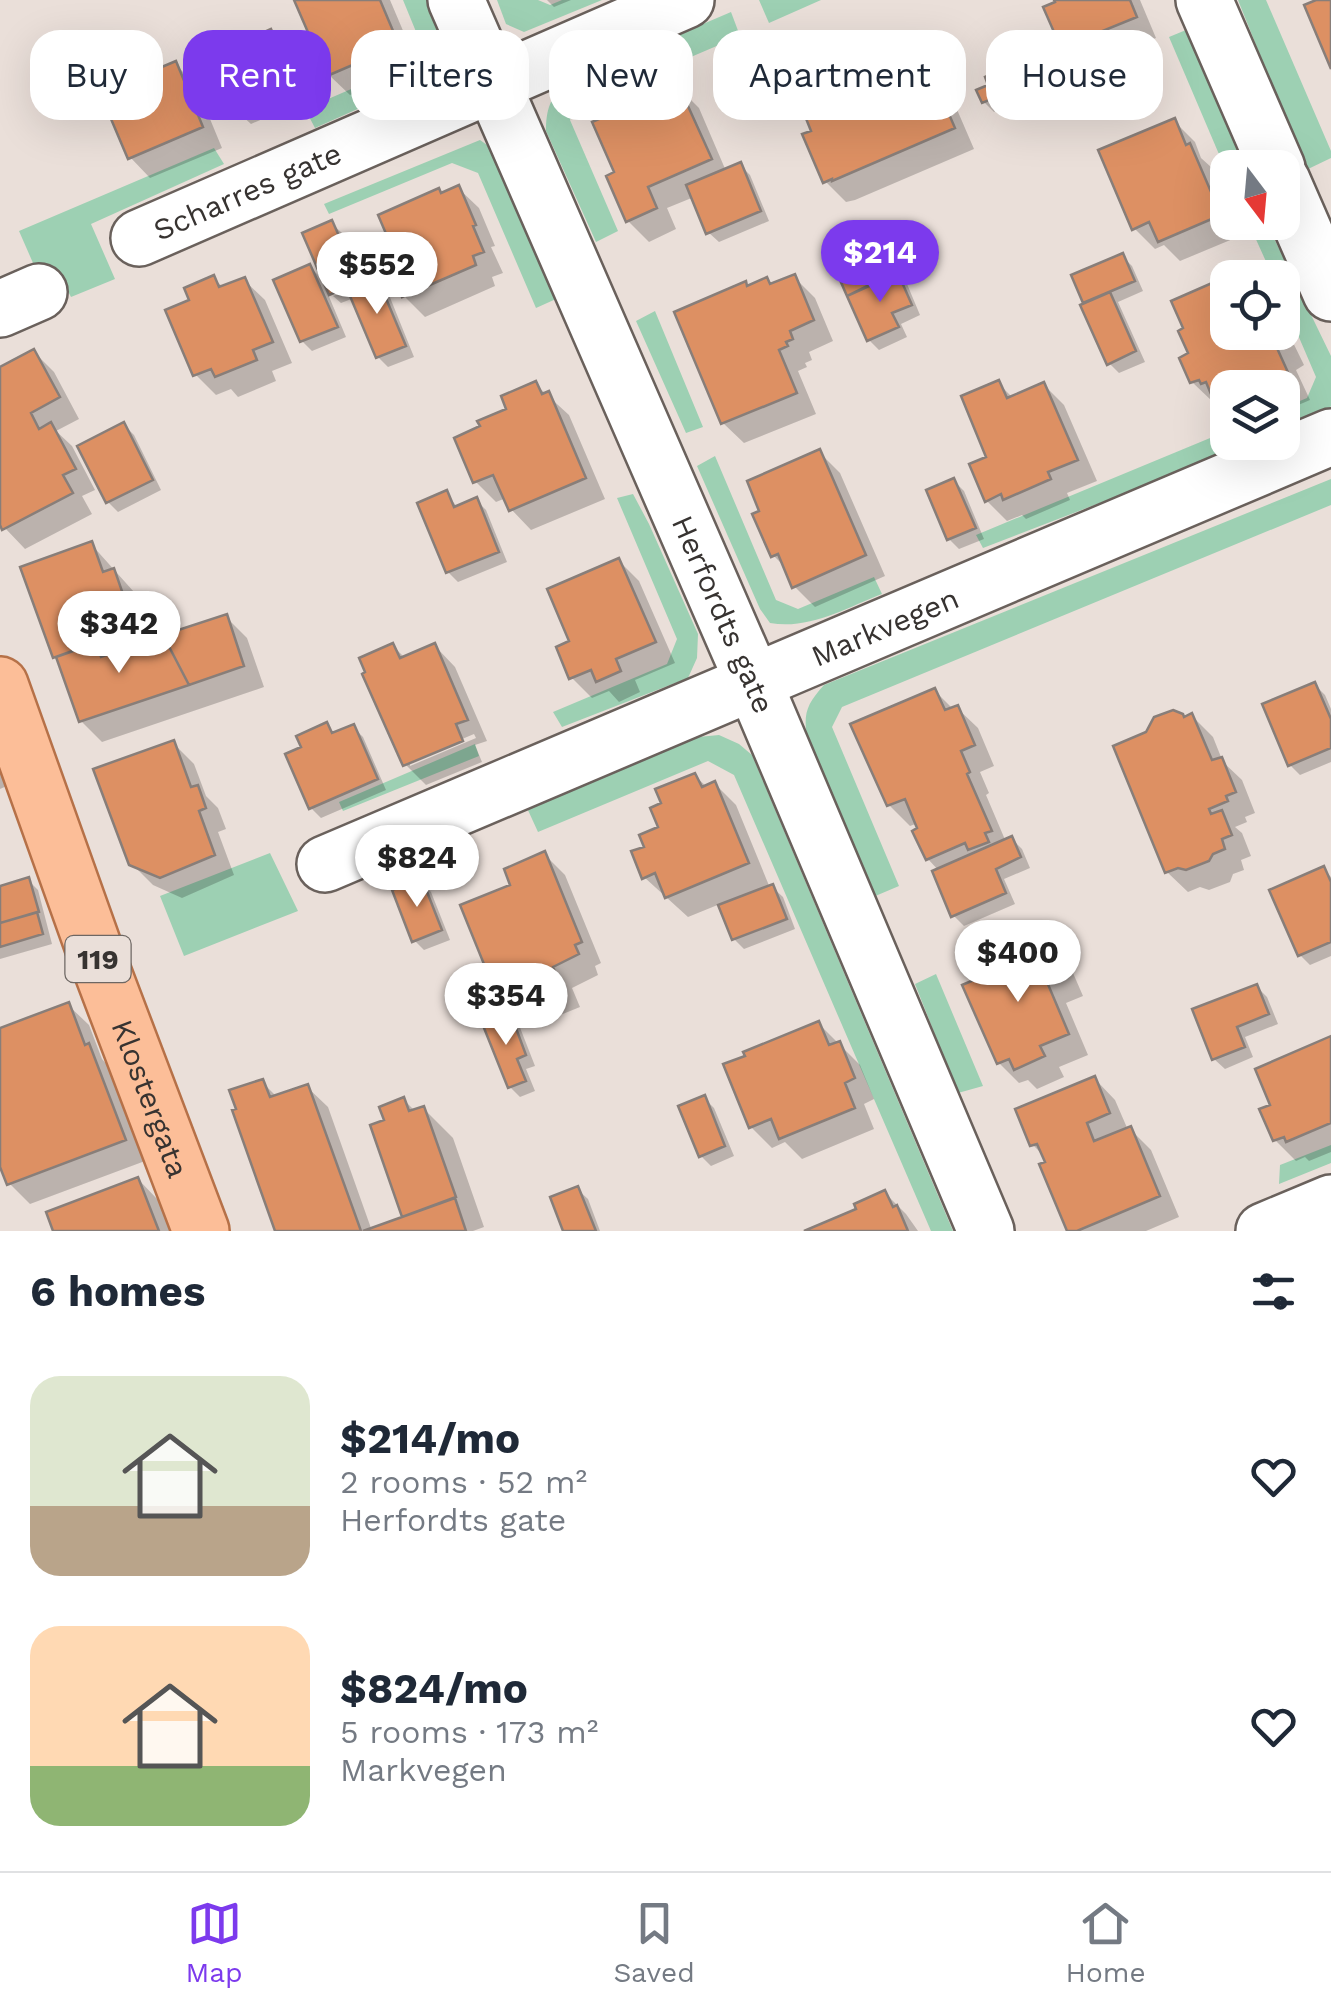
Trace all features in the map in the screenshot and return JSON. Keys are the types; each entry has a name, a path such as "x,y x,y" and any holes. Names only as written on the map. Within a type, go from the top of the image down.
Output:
{"main road":[{"name":"Klostergata","path":"0,685 97,957 202,1231"}],"street":[{"name":"Herfordts gate","path":"456,0 469,30"},
{"name":"Scharres gate","path":"529,70 686,0"},
{"path":"1204,0 1269,150"},
{"name":"Scharres gate","path":"139,238 413,120"},
{"name":"Herfordts gate","path":"507,120 753,680 986,1231"},
{"path":"1300,222 1331,292"},
{"name":"Markvegen","path":"325,864 1331,436"},
{"path":"1264,1231 1331,1203"}],"green space":[{"path":"403,0 430,0 440,30 415,30"},
{"path":"497,0 538,0 550,5 562,0 602,0 529,30 506,24"},
{"path":"759,0 821,0 769,23"},
{"path":"1238,0 1266,0 1331,158 1306,170"},
{"path":"731,12 738,30 713,30 713,48 693,56 693,30 689,30"},
{"path":"1186,30 1238,150 1217,150 1169,37"},
{"path":"351,89 351,112 315,128 311,120 331,120 331,98"},
{"path":"549,108 549,120 570,120 618,231 596,242 546,131"},
{"path":"480,140 494,150 556,299 536,308 478,173 452,163 329,214 324,204"},
{"path":"214,148 224,164 91,224 115,279 71,297 58,272 40,279 19,231"},
{"path":"1256,240 1275,240 1284,260 1265,260"},
{"path":"1300,292 1331,356 1331,406 1327,412 1300,424 1300,401 1307,398 1316,377 1300,340"},
{"path":"655,311 703,427 686,433 636,321"},
{"path":"1210,438 1211,460 983,548 976,535"},
{"path":"715,456 776,600 798,609 874,577 882,594 813,621 770,623 760,609 697,466"},
{"path":"1331,479 1331,505 842,707 832,727 899,886 873,897 808,743 807,711 824,685"},
{"path":"633,494 698,634 697,658 688,678 562,727 553,712 667,664 677,639 617,498"},
{"path":"719,735 752,755 953,1231 931,1231 734,775 708,761 538,832 527,808 688,738"},
{"path":"475,744 479,756 343,811 339,802"},
{"path":"270,853 298,911 184,956 160,896"},
{"path":"936,974 983,1086 958,1093 915,984"},
{"path":"1331,1145 1331,1163 1279,1184 1280,1165"}],"building":[{"path":"294,0 380,0 393,30 351,30 351,66 331,74 331,30 307,30"},
{"path":"1130,0 1137,17 1105,30 1053,30 1043,7 1055,2"},
{"path":"1331,0 1331,69 1304,5"},
{"path":"176,61 183,78 183,120 200,120 203,127 128,159 111,120 163,120 163,66"},
{"path":"986,86 986,101 982,103 976,90"},
{"path":"693,117 712,159 648,187 657,208 626,222 606,176 614,172 592,122"},
{"path":"1175,118 1210,189 1210,220 1158,242 1149,222 1132,230 1098,150"},
{"path":"807,120 952,120 955,128 823,183 802,134 811,131"},
{"path":"741,162 761,211 706,234 686,185"},
{"path":"459,185 484,252 473,256 476,265 402,297 390,268 399,264 378,215 439,188 441,193"},
{"path":"332,220 359,282 329,295 302,233"},
{"path":"859,232 880,281 847,296 826,248"},
{"path":"1123,253 1135,281 1083,303 1071,275"},
{"path":"310,264 338,327 300,342 273,280"},
{"path":"897,271 912,305 892,313 899,327 867,341 847,296"},
{"path":"795,274 814,320 790,331 793,339 779,350 797,393 721,424 674,312 746,281 747,286 767,277 770,284"},
{"path":"214,275 219,287 245,277 273,342 253,350 257,360 215,377 211,369 193,376 165,310 189,300 184,288"},
{"path":"377,277 406,346 376,358 347,289"},
{"path":"1210,284 1210,350 1278,350 1287,370 1210,370 1210,392 1206,382 1190,383 1179,358 1188,353 1178,331 1183,328 1171,301"},
{"path":"1110,292 1136,351 1107,365 1080,305"},
{"path":"34,349 60,397 31,413 39,429 51,422 76,469 63,475 73,493 2,530 0,367"},
{"path":"999,380 1007,398 1044,382 1078,460 1048,472 1051,479 1003,500 1001,494 985,502 969,464 986,457 961,396"},
{"path":"536,381 542,394 549,391 586,478 509,511 493,475 473,483 454,438 480,426 477,421 506,409 501,396"},
{"path":"124,422 153,480 106,503 77,446"},
{"path":"820,449 866,555 792,588 778,554 771,557 752,514 759,511 747,481"},
{"path":"954,478 976,528 947,540 926,490"},
{"path":"447,490 454,507 477,497 499,552 446,573 417,503"},
{"path":"92,541 103,572 114,568 124,597 114,601 125,632 53,658 20,567"},
{"path":"619,558 656,642 616,659 621,671 596,682 591,670 569,679 556,647 569,641 547,589"},
{"path":"227,614 244,666 189,685 163,635"},
{"path":"163,635 189,685 79,722 56,657 96,643 101,657"},
{"path":"393,643 400,658 435,643 468,720 456,724 463,741 403,766 362,674 365,672 359,658"},
{"path":"1315,682 1331,719 1331,748 1288,766 1262,704"},
{"path":"935,688 945,710 958,705 975,745 961,751 992,831 985,833 989,842 968,850 965,843 926,860 912,831 917,828 905,799 887,806 850,724"},
{"path":"1173,710 1184,717 1192,713 1212,760 1222,757 1236,792 1226,796 1228,801 1209,809 1211,814 1222,810 1232,835 1222,839 1225,849 1213,854 1209,861 1165,873 1113,746 1146,732 1154,717"},
{"path":"327,722 332,733 354,724 378,779 309,809 285,754 301,747 296,736"},
{"path":"174,740 191,787 198,785 206,808 199,811 215,855 160,878 129,865 93,769"},
{"path":"695,773 702,787 715,781 749,863 665,898 655,873 642,879 631,851 644,847 639,835 658,827 650,808 661,803 655,789"},
{"path":"1012,836 1021,857 996,869 1006,893 951,917 932,871"},
{"path":"545,851 582,942 575,945 579,954 553,967 561,986 525,1001 517,981 498,990 493,978 490,979 460,905 510,885 504,869"},
{"path":"1324,866 1331,882 1331,942 1298,956 1269,890"},
{"path":"29,877 39,912 0,923 0,886"},
{"path":"422,879 442,930 412,942 392,890"},
{"path":"773,884 787,919 732,940 718,905"},
{"path":"37,912 43,934 0,947 0,923"},
{"path":"1020,941 1027,957 1053,950 1064,975 1047,982 1069,1034 1040,1046 1045,1056 1014,1070 1009,1059 997,1064 962,985 995,971 989,955"},
{"path":"1257,984 1269,1014 1237,1027 1245,1047 1212,1060 1192,1009"},
{"path":"69,1002 126,1140 7,1185 0,1167 0,1028"},
{"path":"510,1012 526,1055 517,1059 526,1081 508,1088 482,1023"},
{"path":"819,1021 829,1045 840,1041 855,1078 845,1083 855,1108 779,1139 771,1119 749,1128 723,1064"},
{"path":"1331,1036 1331,1123 1286,1142 1284,1137 1273,1141 1259,1109 1270,1105 1255,1069"},
{"path":"1095,1076 1110,1113 1087,1123 1094,1141 1131,1126 1160,1196 1077,1231 1067,1231 1039,1164 1045,1162 1037,1144 1030,1146 1015,1109"},
{"path":"263,1079 270,1097 308,1084 361,1231 275,1231 232,1110 236,1109 229,1090"},
{"path":"705,1095 725,1146 699,1157 678,1106"},
{"path":"404,1097 409,1111 424,1106 456,1197 402,1217 370,1125 384,1120 379,1107"},
{"path":"138,1177 159,1231 53,1231 46,1212"},
{"path":"578,1186 596,1231 563,1231 550,1197"},
{"path":"885,1190 893,1207 897,1205 908,1231 804,1231 856,1209 854,1204"},
{"path":"455,1198 466,1231 363,1231 402,1217"}]}
